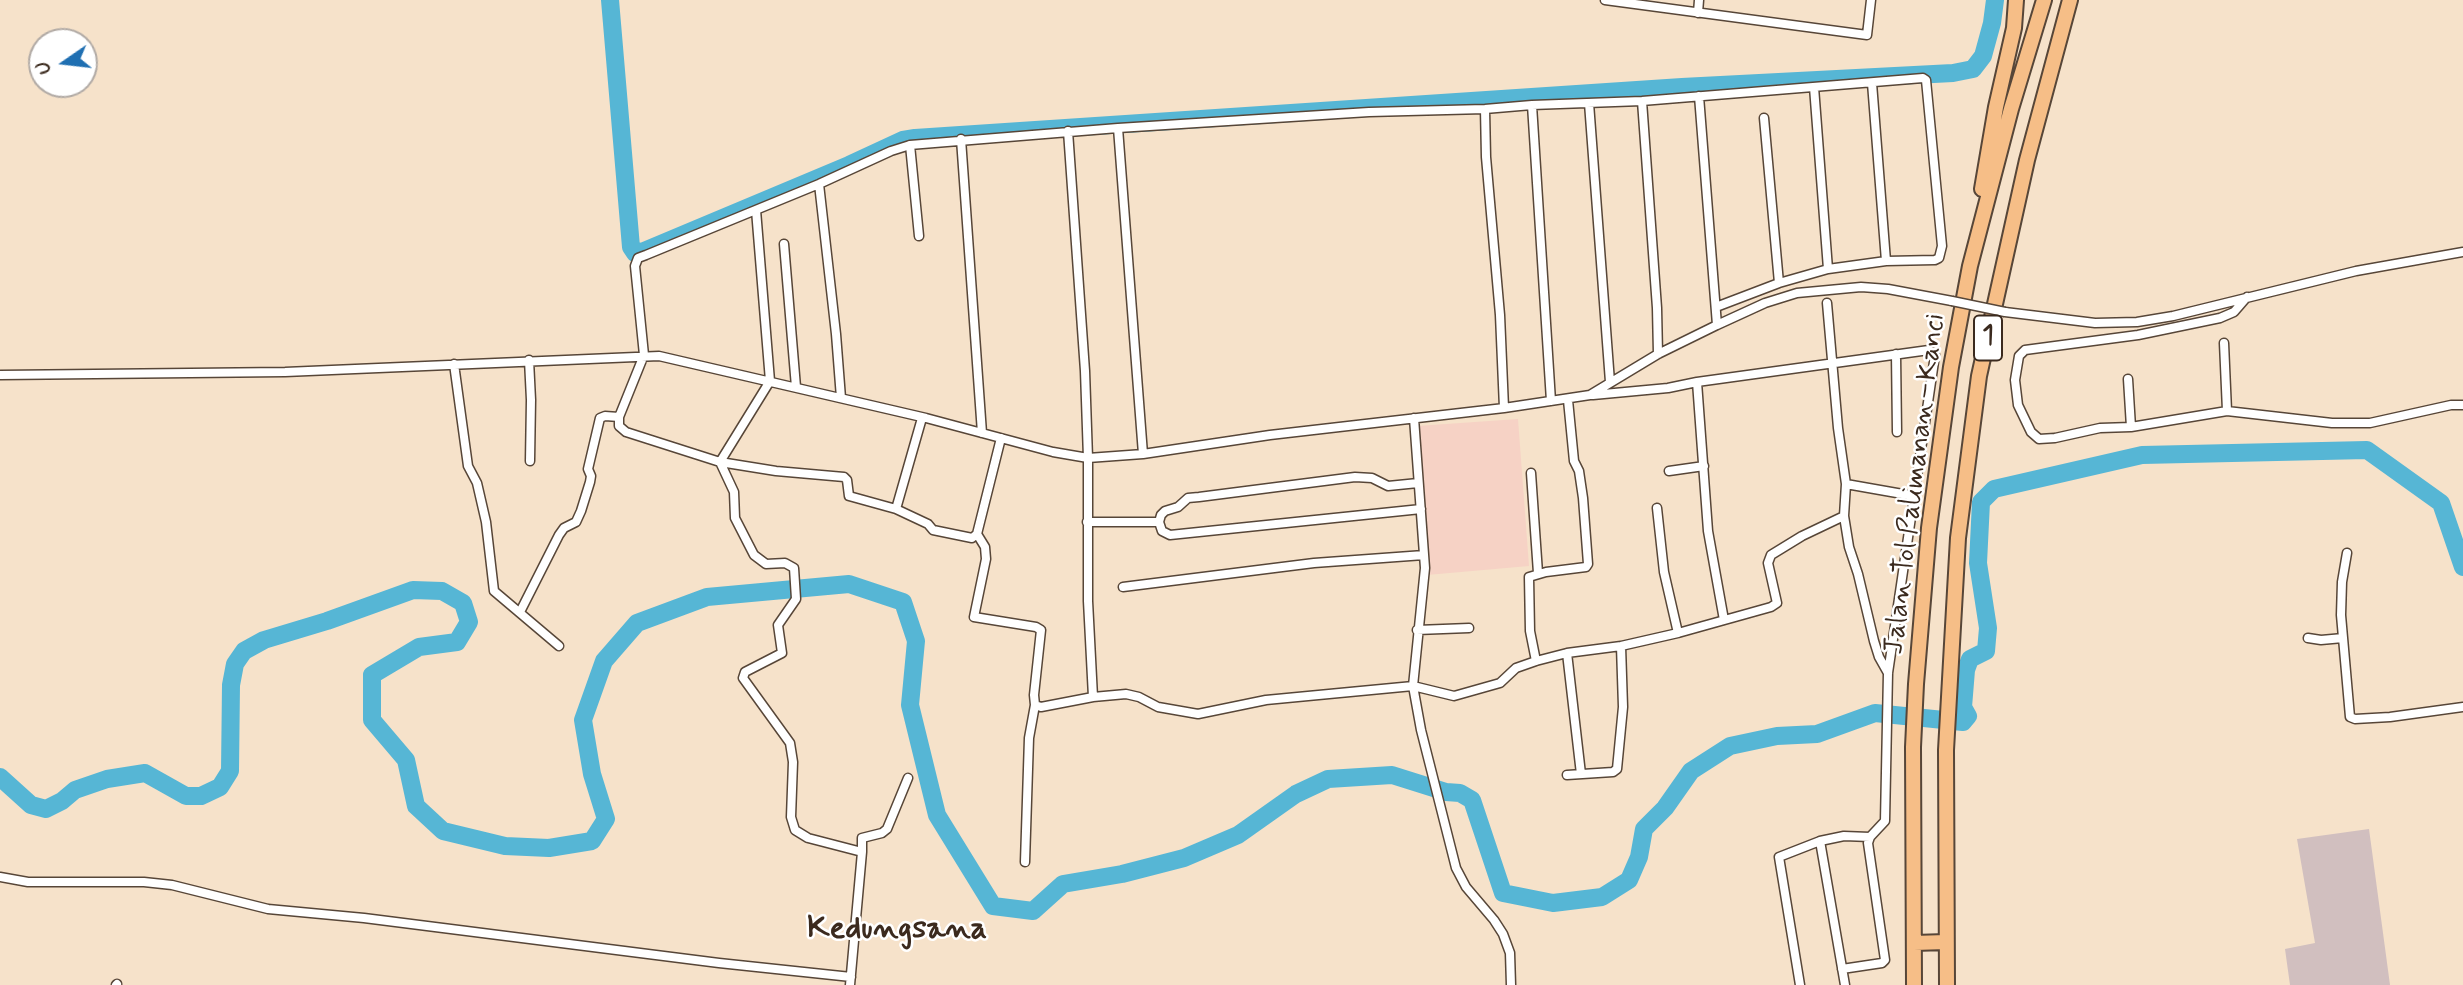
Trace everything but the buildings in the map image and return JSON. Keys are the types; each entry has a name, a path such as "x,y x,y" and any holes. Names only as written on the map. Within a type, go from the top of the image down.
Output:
{"highway":[{"path":"1970,266 1994,119 2014,28 2016,0"},
{"path":"2014,28 2025,0"},
{"name":"Jalan Tol Palimanan–Kanci","path":"1914,985 1913,747 1929,528 1951,367 1970,266 2011,109 2044,0"},
{"name":"Jalan Tol Palimanan–Kanci","path":"1947,985 1946,750 1958,538 1979,376 2027,160 2070,0"},
{"path":"1914,943 1946,943"}],"street":[{"path":"1605,0 1867,35 1871,0"},
{"path":"1698,13 1699,0"},
{"path":"1000,438 977,534 972,538 933,530 928,524 896,509 849,496 847,480 844,477 776,471 720,462 626,432 619,426 619,417 644,355 636,260 910,145 1068,131 1369,111 1485,109 1532,104 1642,101 1923,78 1928,84 1942,246 1940,256 1935,260 1886,261 1828,269 1779,283 1716,307"},
{"path":"1872,83 1886,261"},
{"path":"1814,87 1828,269"},
{"path":"1699,96 1717,325"},
{"path":"1642,101 1658,355"},
{"path":"1589,103 1610,382"},
{"path":"1532,104 1551,401"},
{"path":"1485,109 1486,158 1500,315 1504,408"},
{"path":"1764,118 1779,283"},
{"path":"1118,128 1143,454"},
{"path":"1068,131 1082,317 1088,458 1088,601 1093,697"},
{"path":"961,139 982,433"},
{"path":"910,145 919,236"},
{"path":"819,184 841,398"},
{"path":"720,462 771,381 755,210"},
{"path":"784,244 796,387"},
{"path":"1590,395 1658,355 1717,325 1765,303 1797,293 1834,288 1888,289 2006,312 2095,323 2137,322 2173,316 2356,271 2463,252"},
{"path":"2247,297 2234,312 2220,318 2138,335 2025,350 2020,356 2015,380 2018,405 2031,432 2039,439 2055,438 2100,428 2131,426 2227,411 2332,424 2360,424 2451,405 2463,405"},
{"path":"1827,303 1838,428 1846,484 1843,516 1874,641 1880,660 1888,673"},
{"path":"2224,344 2227,411"},
{"path":"0,375 285,372 644,355 674,358 1088,458 1143,454 1270,435 1504,408 1590,395 1668,388 1929,350 1936,358 1886,694 1885,821 1870,837 1868,845 1885,960 1882,963 1842,969"},
{"path":"1896,354 1897,432"},
{"path":"528,360 531,400 530,461"},
{"path":"454,364 468,466 477,483 486,522 493,587 496,594 559,646"},
{"path":"2128,379 2131,426"},
{"path":"1698,382 1711,557 1724,620"},
{"path":"1536,661 1531,631 1529,578 1538,573 1586,567 1588,564 1583,498 1579,471 1574,461 1568,400"},
{"path":"520,612 559,535 564,528 576,522 582,511 590,482 588,469 600,418 619,417"},
{"path":"896,509 922,418"},
{"path":"1414,418 1424,582 1413,686 1452,856 1460,878 1494,919 1508,945 1511,985"},
{"path":"720,462 734,492 734,518 754,555 766,564 790,564 794,572 796,596 778,623 782,653 745,672 743,678 790,743 793,762 791,817 795,830 808,838 862,852"},
{"path":"1669,471 1704,466"},
{"path":"1531,472 1538,573"},
{"path":"1418,483 1388,486 1372,478 1355,477 1188,498 1178,507 1163,513 1159,522 1162,531 1170,536 1421,509"},
{"path":"1846,484 1914,496"},
{"path":"1657,508 1664,572 1678,633"},
{"path":"1035,705 1041,707 1126,694 1139,697 1158,707 1198,714 1266,700 1413,686 1458,696 1498,683 1516,668 1536,661 1678,633 1776,605 1768,563 1771,555 1843,516"},
{"path":"1087,522 1159,522"},
{"path":"977,534 985,547 986,559 974,617 1036,626 1041,630 1035,705 1029,738 1026,862"},
{"path":"2347,554 2342,582 2341,615 2349,711 2352,718 2390,717 2463,707"},
{"path":"1123,587 1314,563 1424,555"},
{"path":"1417,630 1469,628"},
{"path":"2308,638 2343,638"},
{"path":"1567,775 1613,772 1617,769 1623,707 1621,646"},
{"path":"1567,653 1581,774"},
{"path":"0,877 28,883 144,882 172,885 268,909 364,918 851,981 862,838 887,829 908,778"},
{"path":"1800,985 1779,857 1844,835 1870,837"},
{"path":"1821,841 1845,985"}],"shaded area":[{"path":"1518,419 1529,566 1427,575 1417,426"},
{"path":"2369,829 2390,985 2290,985 2285,949 2315,943 2297,839"}],"waterway":[{"path":"610,0 631,247 635,253 903,140 915,138 1682,87 1953,73 1973,69 1983,56 1995,0"},
{"path":"0,777 31,805 46,809 75,790 107,779 145,773 186,796 201,796 220,787 230,771 231,685 235,664 244,651 264,640 413,590 442,591 463,603 469,622 457,642 419,647 372,675 372,720 406,760 416,806 443,831 505,846 549,848 592,841 606,819 592,774 583,720 604,661 637,623 707,597 849,584 903,602 916,641 910,705 937,815 993,906 1033,911 1063,884 1122,874 1184,858 1238,835 1296,794 1328,779 1392,775 1446,792 1460,793 1472,800 1503,893 1553,903 1602,897 1629,880 1639,857 1644,829 1665,808 1691,771 1730,746 1777,736 1817,734 1875,713 1963,722 1968,716 1963,707 1966,670 1970,659 1986,651 1988,628 1978,563 1981,502 1994,489 2142,455 2367,450 2441,503 2463,567"}],"district":[{"name":"Kedungsana","path":"897,930"}]}
